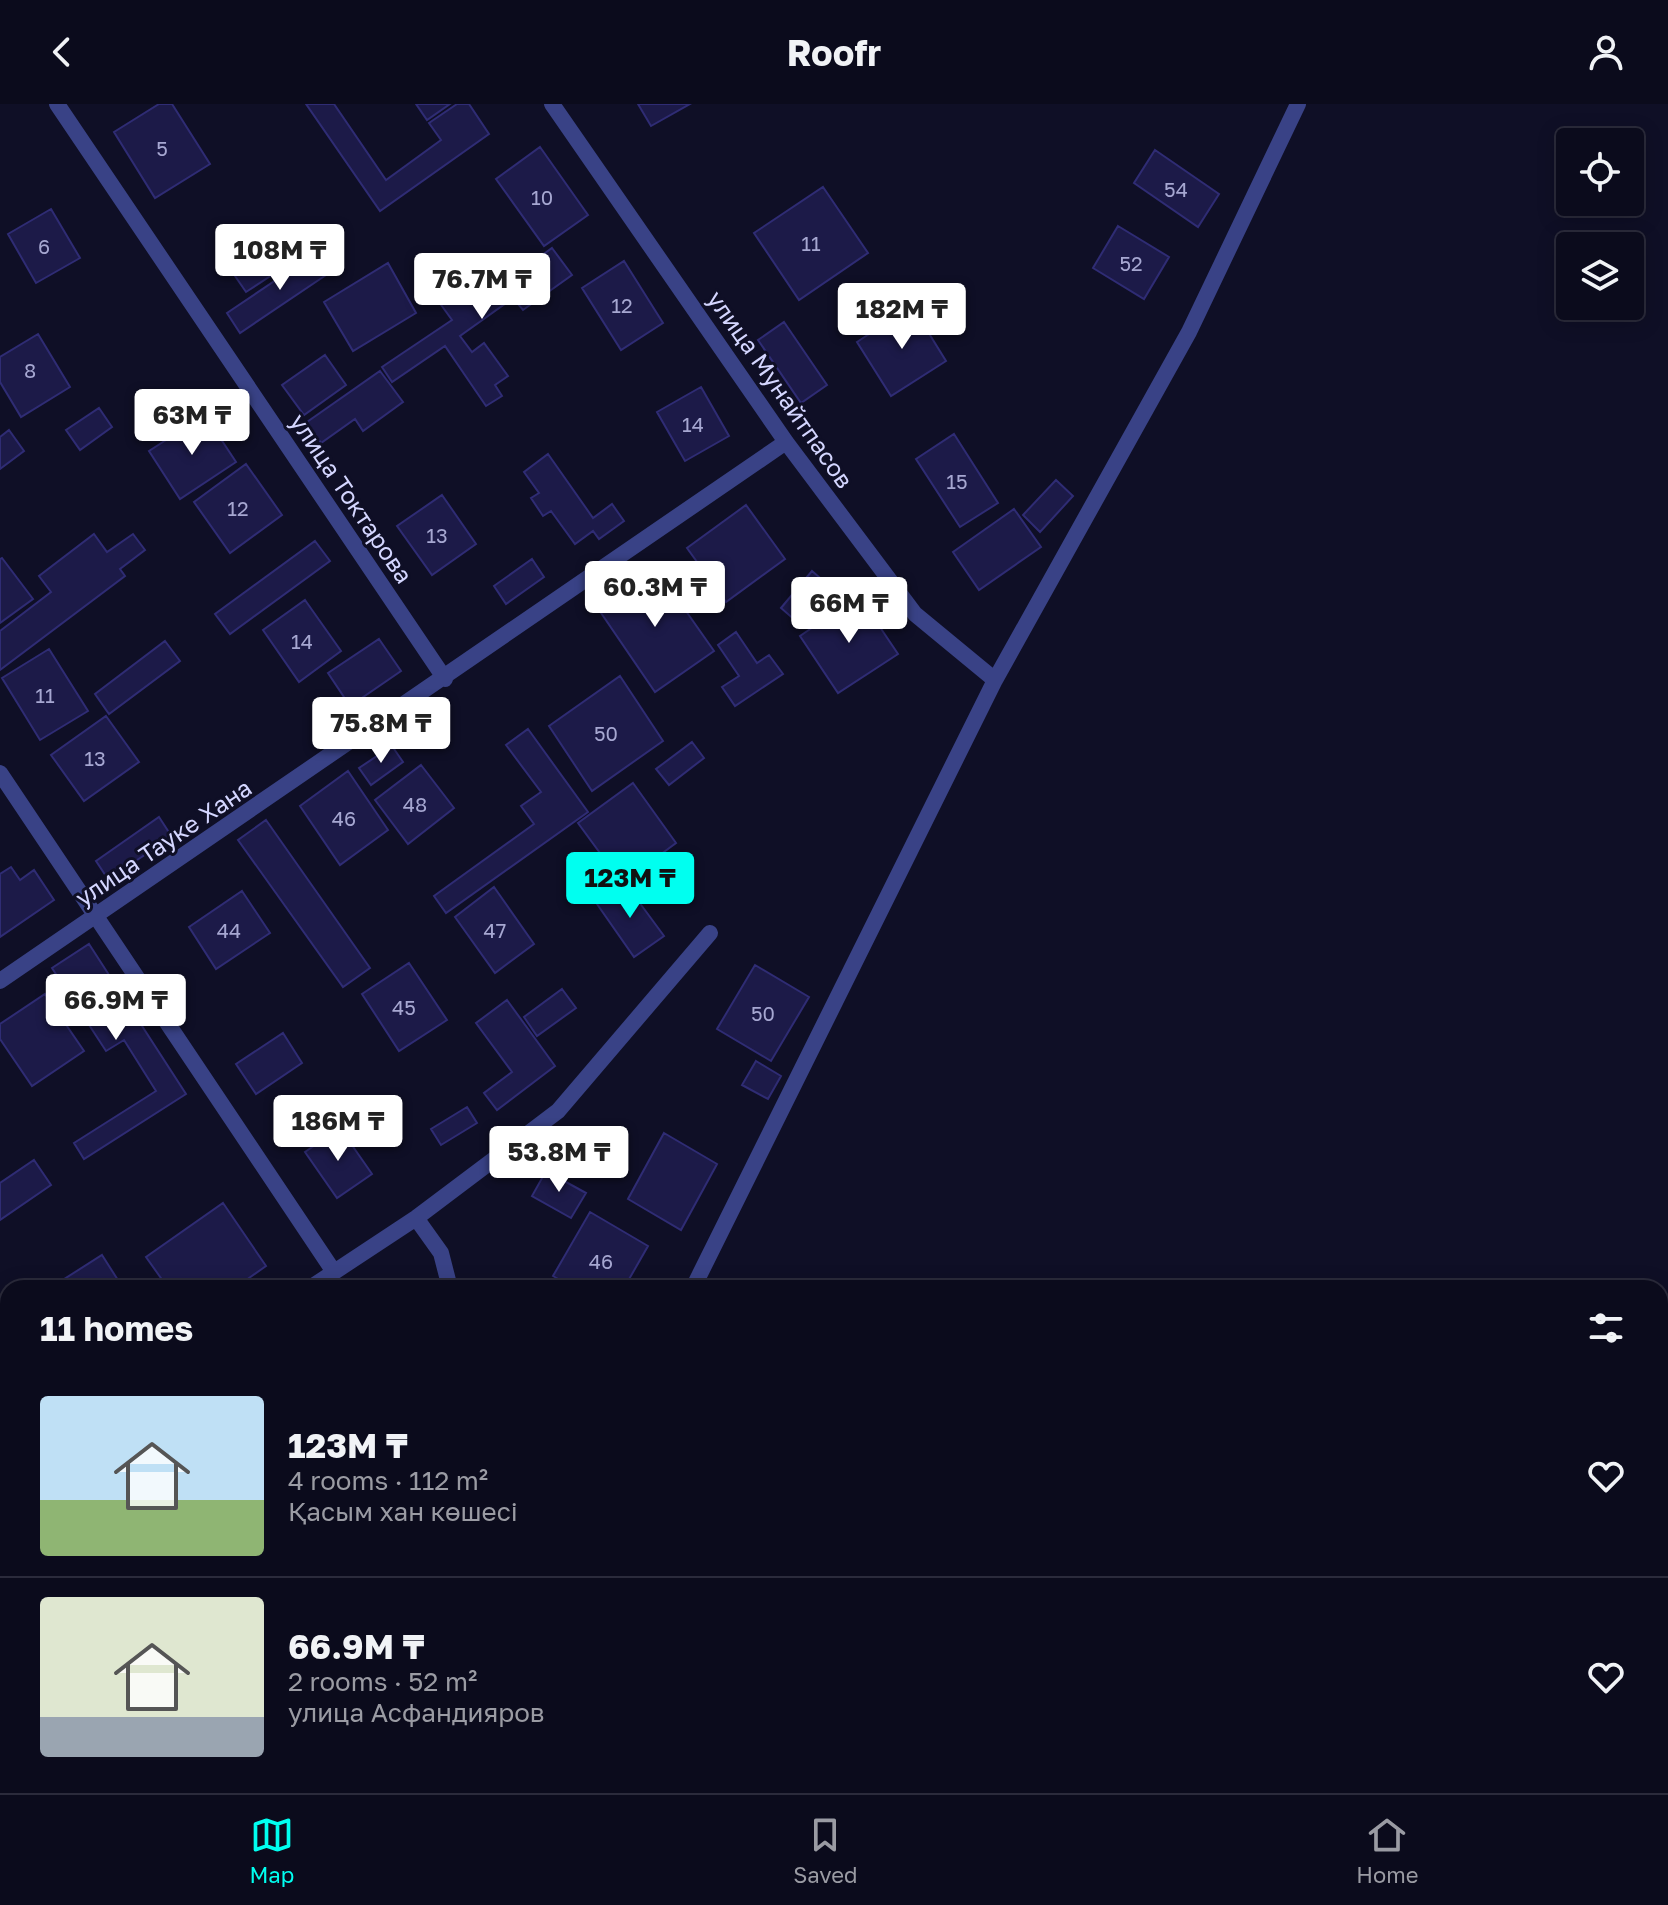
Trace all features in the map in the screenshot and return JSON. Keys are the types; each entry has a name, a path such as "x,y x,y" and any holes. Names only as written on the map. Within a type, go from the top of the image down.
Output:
{"street":[{"name":"улица Токтарова","path":"57,104 445,679"},
{"name":"улица Мунайтпасов","path":"552,104 786,442 915,614 995,680"},
{"path":"697,1280 995,680 1189,332 1298,104"},
{"name":"улица Тауке Хана","path":"0,981 445,679 786,442"},
{"path":"0,773 334,1272"},
{"path":"322,1280 416,1218 558,1111 710,933"},
{"path":"416,1218 441,1253 448,1280"}],"building":[{"path":"159,104 172,104 210,164 155,198 114,132"},
{"path":"306,104 334,104 386,180 441,140 429,123 457,104 469,104 489,134 380,211"},
{"path":"416,104 450,104 427,120"},
{"path":"638,104 690,104 651,126"},
{"path":"540,147 588,215 544,246 496,179"},
{"path":"1155,150 1219,194 1198,227 1134,183"},
{"path":"823,187 868,253 799,300 754,233"},
{"path":"51,209 80,258 36,283 8,234"},
{"path":"1118,226 1169,257 1144,299 1093,268"},
{"path":"280,242 292,262 246,292 233,273"},
{"path":"552,248 572,275 523,310 513,298 460,336 472,352 484,343 508,376 495,385 502,396 486,406 445,346 392,382 382,367 452,320 439,302 496,262 508,280"},
{"path":"319,251 332,271 240,333 227,313"},
{"path":"624,261 663,323 621,350 582,288"},
{"path":"388,263 416,313 353,351 324,302"},
{"path":"912,306 946,361 891,396 857,342"},
{"path":"784,322 827,385 801,403 758,340"},
{"path":"38,334 70,387 21,417 0,382 0,357"},
{"path":"325,355 346,385 304,415 282,385"},
{"path":"380,371 403,402 363,431 355,419 321,443 307,422"},
{"path":"701,387 729,436 685,461 657,412"},
{"path":"99,408 112,427 80,450 66,430"},
{"path":"205,415 236,462 180,499 149,451"},
{"path":"9,430 24,451 0,469 0,437"},
{"path":"954,434 998,503 960,527 916,459"},
{"path":"548,454 593,518 612,504 624,521 599,539 593,531 575,544 551,511 543,516 531,498 539,493 524,472"},
{"path":"246,464 282,515 230,553 194,502"},
{"path":"1056,480 1073,496 1040,532 1023,515"},
{"path":"442,495 476,544 432,575 397,526"},
{"path":"746,505 785,559 726,602 687,548"},
{"path":"1014,509 1041,547 979,590 953,552"},
{"path":"94,534 107,552 133,534 145,550 120,569 125,576 0,670 0,631 51,592 39,576"},
{"path":"315,541 330,561 230,634 215,614"},
{"path":"0,559 33,599 0,623"},
{"path":"532,559 544,577 506,604 494,586"},
{"path":"655,567 714,651 655,692 597,607"},
{"path":"812,571 834,590 803,627 781,608"},
{"path":"859,596 898,654 838,693 800,636"},
{"path":"305,600 341,651 299,682 263,630"},
{"path":"736,632 757,663 769,655 783,674 735,706 722,687 739,676 718,645"},
{"path":"379,639 401,671 350,706 328,673"},
{"path":"165,641 180,661 109,714 95,694"},
{"path":"49,649 88,711 40,740 2,678"},
{"path":"620,676 663,741 592,791 549,726"},
{"path":"106,716 139,762 84,801 51,755"},
{"path":"528,729 588,812 446,913 434,896 534,824 521,806 541,792 506,745"},
{"path":"692,742 704,758 669,785 656,769"},
{"path":"392,746 403,762 371,785 359,768"},
{"path":"421,765 454,808 408,844 375,800"},
{"path":"348,771 388,830 340,865 300,806"},
{"path":"633,783 676,843 622,883 578,823"},
{"path":"159,817 172,837 108,879 96,861"},
{"path":"266,820 370,968 343,987 238,840"},
{"path":"11,867 20,880 34,870 54,900 0,937 0,874"},
{"path":"625,883 664,936 634,957 597,904"},
{"path":"494,887 534,944 495,973 455,917"},
{"path":"242,891 270,933 216,969 189,927"},
{"path":"89,944 186,1094 84,1159 74,1143 156,1091 124,1040 106,1051 52,968"},
{"path":"409,963 447,1020 399,1051 362,994"},
{"path":"755,965 809,997 771,1061 717,1029"},
{"path":"562,989 576,1008 537,1036 524,1017"},
{"path":"45,994 84,1051 32,1086 0,1039 0,1024"},
{"path":"507,1000 555,1066 497,1110 484,1093 512,1072 476,1023"},
{"path":"283,1033 302,1063 256,1094 236,1064"},
{"path":"756,1061 781,1076 768,1099 742,1085"},
{"path":"467,1107 477,1123 441,1145 431,1129"},
{"path":"340,1128 372,1174 337,1198 305,1152"},
{"path":"664,1133 717,1164 681,1230 628,1199"},
{"path":"34,1160 51,1185 0,1220 0,1183"},
{"path":"546,1171 586,1193 571,1218 532,1196"},
{"path":"223,1203 266,1266 246,1280 162,1280 146,1257"},
{"path":"590,1212 648,1246 629,1280 560,1280 553,1276"},
{"path":"102,1255 118,1280 63,1280"}]}
